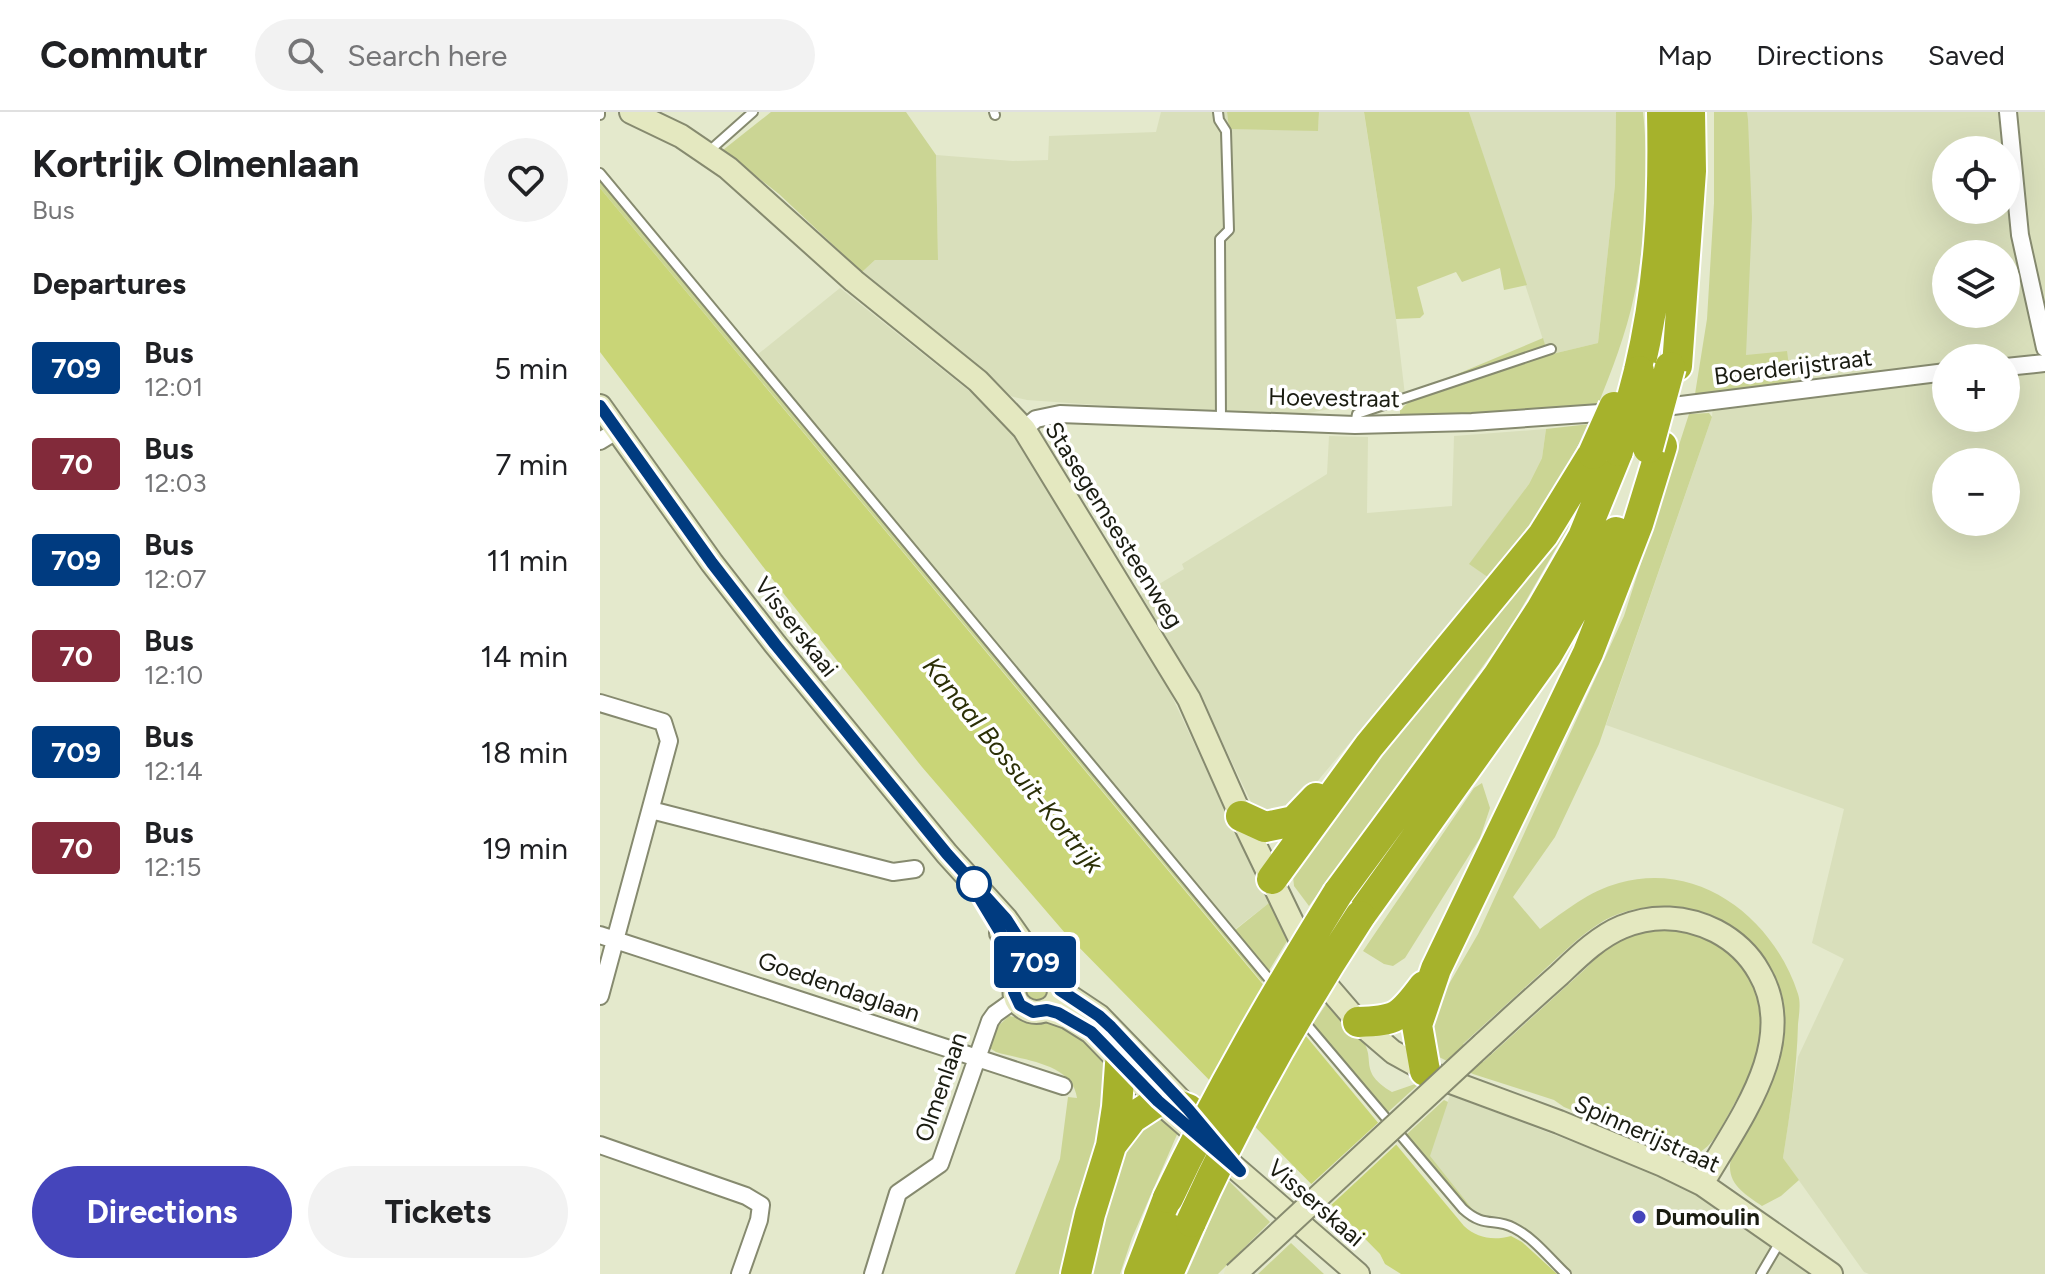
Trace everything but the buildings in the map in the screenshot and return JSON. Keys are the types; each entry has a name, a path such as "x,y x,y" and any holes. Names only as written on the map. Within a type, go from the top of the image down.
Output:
{"highway":[{"path":"1139,1274 1168,1198 1205,1118 1338,893 1498,676 1583,537 1606,453 1639,363 1659,266 1664,192 1662,112"},
{"path":"1168,1274 1262,1077 1311,991 1360,916 1547,655 1602,560 1676,401 1674,367 1691,171 1690,112"},
{"path":"1425,1071 1417,1025 1436,969 1588,653 1638,524 1655,447"},
{"path":"1272,879 1369,746 1543,535 1606,453"},
{"path":"1241,816 1265,827 1294,821 1369,746"},
{"path":"1358,1022 1387,1021 1400,1016 1436,969"},
{"path":"1076,1274 1111,1146 1120,1064"},
{"path":"1111,1146 1132,1118 1158,1101 1165,1098 1188,1109"}],"street":[{"name":"Stasegemsesteenweg","path":"631,112 681,136 728,168 854,281 978,381 1024,429 1189,699 1241,816 1327,986 1358,1022 1393,1052 1425,1071"},
{"path":"2008,112 2020,235 2045,348"},
{"path":"2020,366 2045,363"},
{"name":"Boerderijstraat","path":"1646,409 1932,374"},
{"name":"Visserskaai","path":"600,406 609,436 775,644 962,871 1006,919 1039,966"},
{"name":"Hoevestraat","path":"1024,429 1036,419 1060,414 1355,425 1472,422 1646,409"},
{"path":"600,703 663,722 669,741 651,810 608,937 600,996"},
{"path":"651,810 893,872 915,869"},
{"name":"Visserskaai","path":"962,871 1011,950 1016,967 1015,989"},
{"path":"1235,1274 1578,958 1619,928 1643,920 1676,919 1703,925 1727,937 1746,953 1765,983 1771,1003 1772,1036 1755,1090 1702,1184"},
{"name":"Goedendaglaan","path":"608,937 1063,1086"},
{"path":"1039,966 1054,974 1060,990 1057,1001 1047,1010 1033,1012 1026,1009 1015,989 1025,969 1039,966"},
{"name":"Olmenlaan","path":"873,1274 898,1193 940,1164 995,1014 1015,989"},
{"name":"Visserskaai","path":"1060,990 1099,1016 1188,1109 1240,1171"},
{"name":"Visserskaai","path":"1047,1010 1085,1028 1158,1101 1358,1274"},
{"name":"Spinnerijstraat","path":"1425,1071 1559,1122 1702,1184 1831,1274"},
{"path":"600,1145 746,1196 761,1205 759,1220 740,1274"},
{"path":"1275,1205 1317,1255 1338,1274"}],"lane":[{"path":"707,152 753,112"},
{"path":"1218,112 1226,131 1229,230 1220,239 1221,420"},
{"path":"600,173 1286,1000"},
{"path":"1355,425 1357,414 1551,349"},
{"path":"1295,1011 1463,1209 1475,1220 1510,1225 1566,1274"},
{"path":"1761,1274 1782,1239"}],"shaded area":[{"path":"771,112 906,112 936,155 938,260 875,260 862,272 779,194 723,150"},
{"path":"1161,112 1227,112 1229,129 1318,130 1319,112 1368,112 1364,113 1405,395 1282,418 1027,400 1010,396 862,272 875,260 938,260 936,155 1013,161 1048,160 1049,136 1156,132"},
{"path":"1227,112 1319,112 1318,131 1229,129"},
{"path":"1364,112 1469,112 1527,285 1504,290 1500,268 1462,282 1456,272 1417,287 1424,314 1420,318 1396,319"},
{"path":"1469,112 1616,112 1615,185 1598,343 1548,355"},
{"path":"1616,112 1643,112 1646,156 1644,229 1631,310 1597,407 1499,415 1400,415 1400,410 1409,402 1427,396 1424,388 1543,338 1548,355 1598,343 1615,185"},
{"path":"1714,112 1747,112 1752,218 1746,355 1787,351 1792,387 1695,394 1707,319 1714,203"},
{"path":"1739,112 2045,112 2045,1274 1864,1272 1783,1158 1798,1057 1844,959 1812,943 1844,809 1606,725 1712,417"},
{"path":"600,179 1229,935 1269,903 1287,941 1262,982 600,188"},
{"path":"840,288 983,402 1010,428 1036,468 1159,669 1269,903 1234,930 757,355"},
{"path":"1709,413 1712,417 1599,744 1555,837 1513,897 1540,929 1578,902 1619,883 1649,878 1678,880 1705,888 1730,902 1752,920 1771,942 1787,967 1799,1001 1795,1074 1783,1158 1799,1180 1781,1196 1762,1206 1745,1194 1732,1179 1730,1165 1735,1148 1763,1096 1778,1059 1785,1019 1782,995 1767,962 1751,944 1711,916 1658,906 1639,908 1605,920 1573,944 1463,1044 1483,1062 1604,950 1619,940 1638,933 1667,930 1712,941 1726,949 1748,973 1760,1004 1762,1037 1754,1066 1722,1126 1712,1142 1696,1154 1686,1156 1675,1153 1554,1100 1473,1074 1439,1057 1430,1036 1438,1003 1478,934 1624,616 1689,414"},
{"path":"1590,424 1542,510 1489,578 1469,564 1529,484 1542,458 1546,429"},
{"path":"1546,429 1542,458 1529,484 1470,564 1489,578 1299,803 1286,814 1265,812 1251,802 1197,689 1141,595 1184,569 1182,564 1327,474 1329,436 1368,437 1367,513 1452,506 1454,436"},
{"path":"1573,515 1509,630 1309,906 1294,886 1292,867"},
{"path":"1482,783 1490,808 1480,838 1405,958 1393,966 1363,951 1474,788"},
{"path":"1036,978 1045,981 1048,990 1045,999 1036,1002 1027,999 1024,990 1027,981"},
{"path":"1327,1003 1362,1040 1371,1072 1381,1085 1392,1092 1421,1082 1387,1113 1312,1025"},
{"path":"1009,1016 1065,1021 1106,1059 1111,1088 1062,1274 1015,1274 1060,1159 1068,1097 1077,1098 1073,1086 1056,1070 988,1047 995,1029"},
{"path":"1450,1095 1654,1173 1693,1191 1811,1274 1572,1274 1514,1221 1477,1215 1429,1156"},
{"path":"1444,1100 1448,1102 1430,1156 1477,1215 1406,1135"},
{"path":"1154,1113 1179,1130 1132,1238 1120,1274 1088,1274 1128,1132"},
{"path":"1228,1180 1270,1222 1218,1274 1187,1274"},
{"path":"1291,1243 1324,1274 1258,1274"}],"water":[{"name":"Kanaal Bossuit-Kortrijk","path":"600,188 1464,1226 1486,1237 1511,1236 1557,1274 1401,1274 1385,1264 1380,1254 1065,933 922,767 780,589 600,352"}],"pier":[{"path":"1381,1120 1399,1142 1328,1208 1308,1187"}],"bus line":[{"name":"709","path":"600,406 712,563 775,644 947,854 1014,928 1031,958 1054,974 1060,990 1111,1027 1188,1109 1240,1171 1158,1101 1091,1032 1058,1013 1047,1010 1033,1012 1020,1005 1014,992 1016,967 1011,950 976,892"}],"place":[{"name":"Dumoulin","path":"1639,1217"}]}
